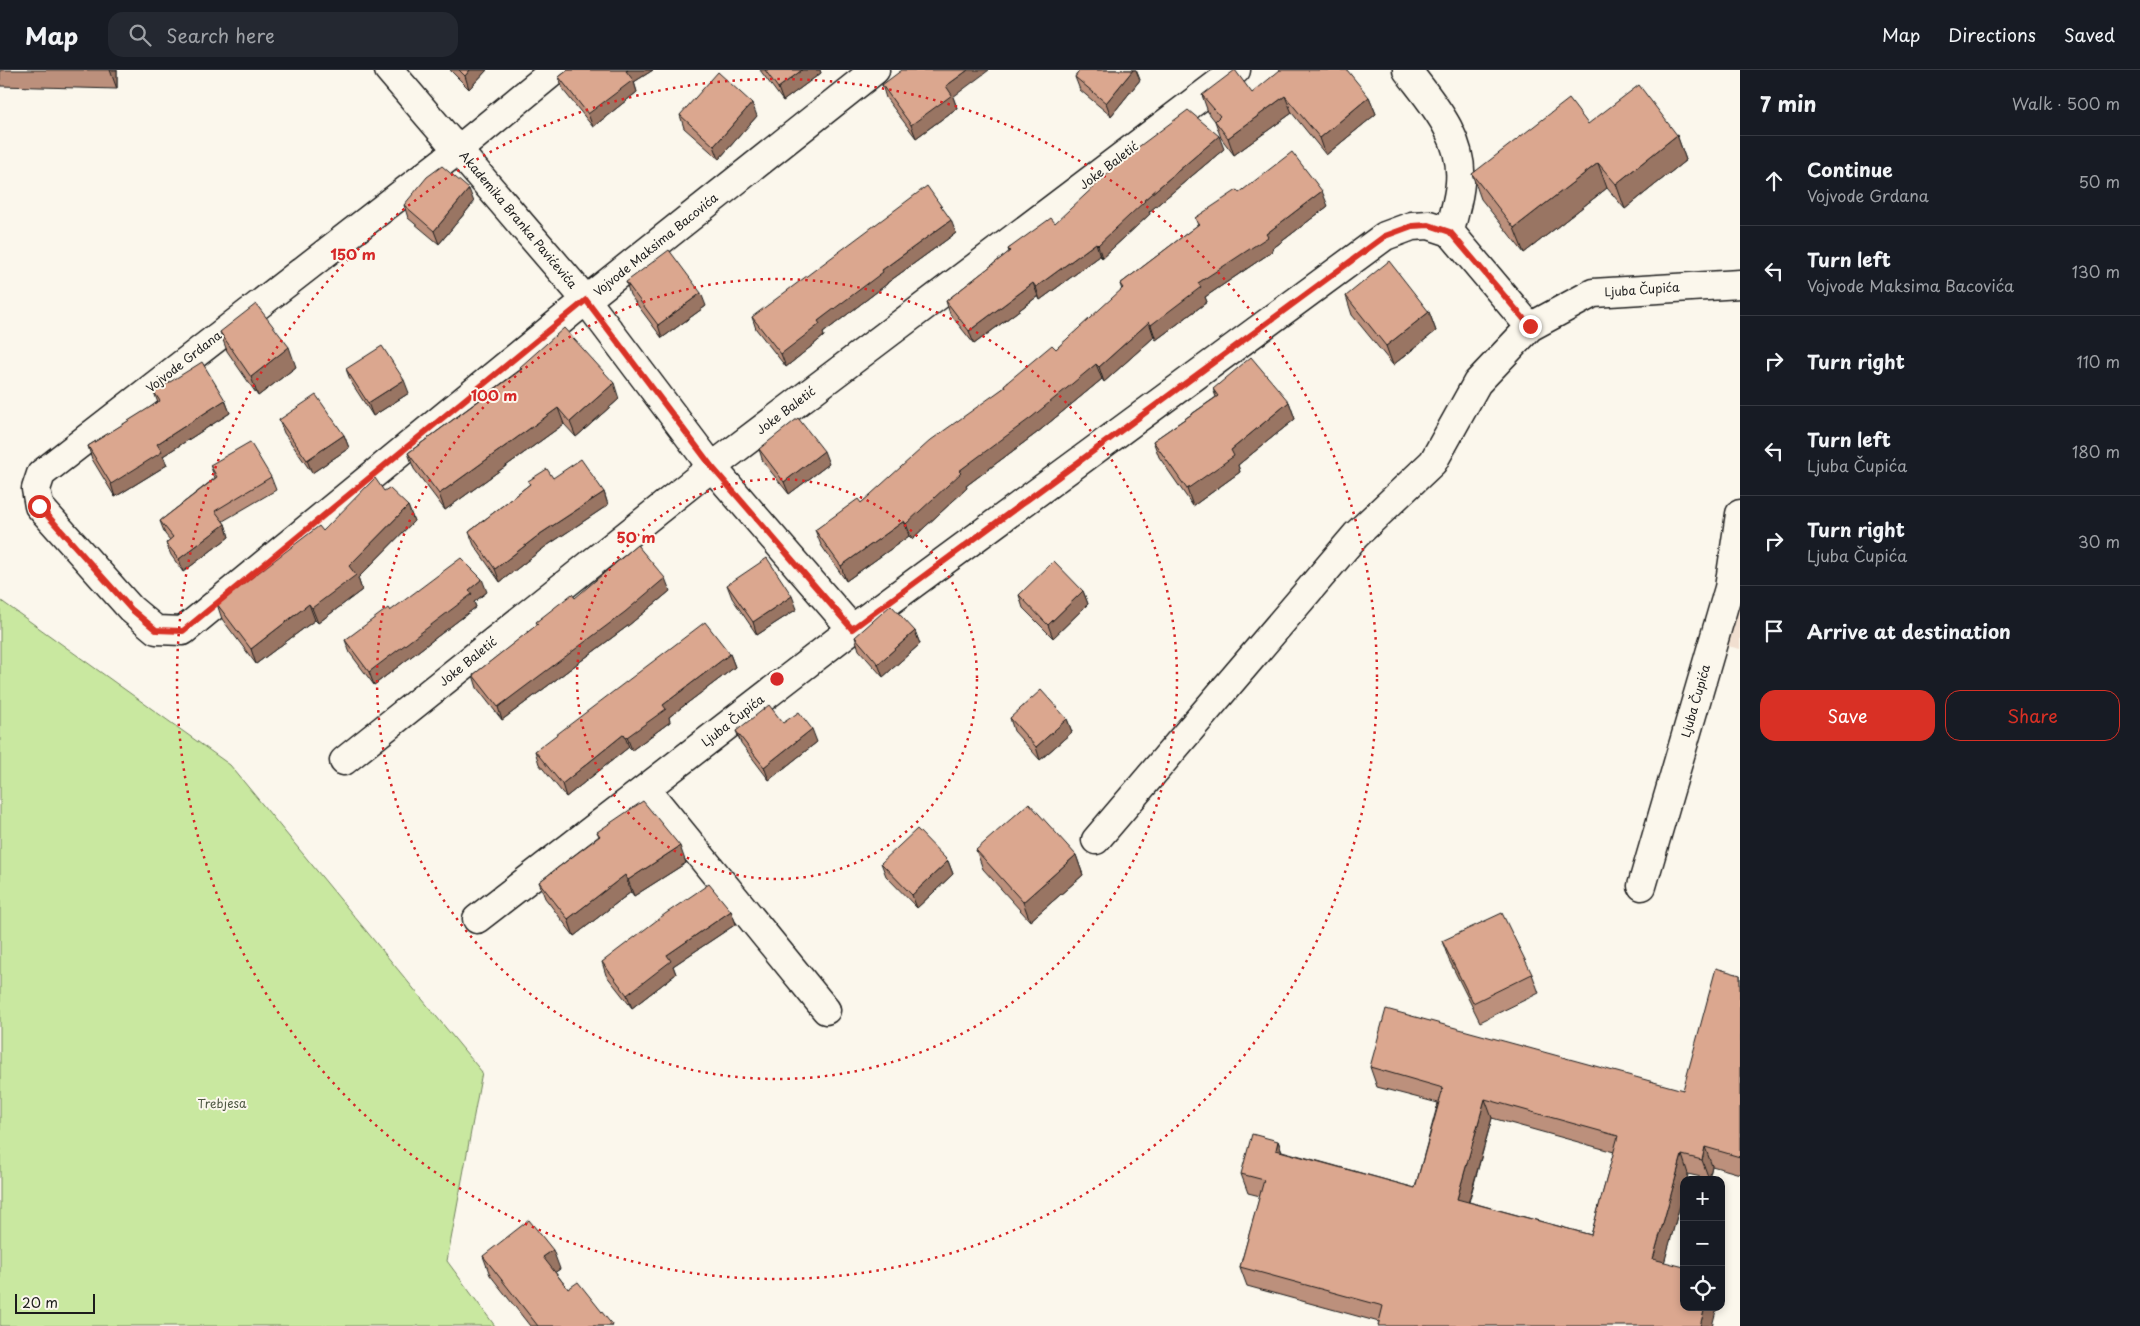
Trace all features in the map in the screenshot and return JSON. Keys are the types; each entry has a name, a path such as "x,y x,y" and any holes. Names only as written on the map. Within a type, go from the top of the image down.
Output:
{"street":[{"name":"Akademika Branka Pavićevića","path":"389,70 586,300 712,467 852,629"},
{"name":"Vojvode Grdana","path":"183,631 156,630 131,609 39,506 36,489 41,474 458,150 555,70"},
{"name":"Vojvode Maksima Bacovića","path":"183,631 586,300 875,70"},
{"name":"Joke Baletić","path":"344,761 712,467 1236,70"},
{"path":"1096,840 1356,535 1433,462 1477,383 1530,326 1450,232 1460,182 1458,155 1446,121 1407,70"},
{"name":"Ljuba Čupića","path":"477,919 852,629 1385,236 1412,226 1429,225 1450,232"},
{"name":"Ljuba Čupića","path":"1530,326 1593,294 1740,284"},
{"name":"Ljuba Čupića","path":"1642,886 1729,588 1740,514"},
{"path":"646,788 826,1010"}],"shaded area":[{"path":"1740,593 1740,649 1728,646"}],"green space":[{"name":"Trebjesa","path":"0,600 230,765 482,1072 447,1261 495,1326 0,1326"}],"building":[{"path":"459,70 470,70 465,76"},
{"path":"568,70 628,70 626,71 633,80 588,114 559,77"},
{"path":"765,70 802,70 778,88"},
{"path":"902,70 968,70 946,86 952,95 911,125 882,85"},
{"path":"1080,70 1133,70 1106,103 1075,77"},
{"path":"1235,70 1252,93 1280,70 1347,70 1369,97 1320,138 1285,96 1228,138 1215,121 1220,116 1202,95"},
{"path":"718,72 752,103 714,146 680,115"},
{"path":"1639,85 1677,135 1616,184 1598,163 1514,228 1472,174 1569,99 1588,124"},
{"path":"1188,110 1219,136 1144,200 1098,245 1096,243 1036,287 1033,283 969,331 946,301 1010,251 1008,249 1051,218 1055,223 1129,154"},
{"path":"1292,152 1322,191 1266,234 1268,237 1198,283 1201,287 1151,325 1149,322 1099,367 1096,364 1032,417 959,471 961,473 906,524 904,521 841,566 815,530 858,499 861,503 931,440 1005,387 1004,385 1052,345 1056,349 1123,288 1120,284 1199,224 1195,218 1237,190 1239,193"},
{"path":"442,166 469,189 434,231 404,205 427,177"},
{"path":"927,186 951,220 882,270 883,272 818,321 820,324 781,354 752,317"},
{"path":"669,250 701,293 658,325 626,282"},
{"path":"1389,261 1429,312 1386,346 1346,296"},
{"path":"256,304 289,347 251,377 220,332"},
{"path":"564,328 614,383 570,422 558,408 439,494 408,453 522,369 520,367"},
{"path":"382,346 404,380 368,403 346,369"},
{"path":"1251,357 1289,402 1231,450 1234,456 1187,489 1153,441 1218,396 1213,389"},
{"path":"202,362 225,400 157,444 162,452 111,484 88,446 160,401 154,392"},
{"path":"316,395 344,435 307,460 279,420"},
{"path":"798,418 824,451 784,482 759,449"},
{"path":"250,442 271,477 215,511 225,524 179,559 166,543 173,537 160,521 217,477 210,465"},
{"path":"581,459 604,492 540,534 495,569 469,532 530,484 528,481 547,469 553,478"},
{"path":"375,478 384,491 389,488 408,506 349,566 356,575 312,608 309,604 251,649 217,604 319,526 323,531"},
{"path":"637,545 665,578 625,612 498,707 473,675 538,624 536,622 572,594 575,598"},
{"path":"461,558 482,579 469,590 472,594 369,672 345,640 388,608 390,611"},
{"path":"767,558 792,596 753,622 727,585"},
{"path":"1054,561 1083,591 1048,625 1019,595"},
{"path":"891,605 915,631 878,664 855,637"},
{"path":"705,622 730,654 663,705 666,709 627,737 624,734 562,784 535,751"},
{"path":"1041,690 1067,719 1036,747 1010,718"},
{"path":"769,705 783,723 799,712 812,729 764,767 736,731"},
{"path":"643,801 680,846 628,880 625,875 568,919 539,882 600,836 597,832"},
{"path":"1029,803 1076,855 1023,902 976,850"},
{"path":"917,829 948,861 912,895 881,863"},
{"path":"709,884 731,911 667,955 671,961 627,995 602,962 665,914"},
{"path":"1502,913 1532,974 1473,1003 1442,941"},
{"path":"1716,968 1740,975 1740,1157 1705,1147 1702,1160 1682,1155 1653,1259 1680,1266 1680,1311 1704,1311 1700,1326 1378,1326 1383,1306 1240,1267 1264,1180 1241,1174 1252,1134 1278,1141 1276,1150 1415,1188 1443,1088 1370,1067 1386,1009 1683,1090","holes":["1485,1099 1618,1136 1591,1235 1457,1199"]},
{"path":"529,1220 553,1250 543,1257 568,1289 578,1282 613,1326 538,1326 483,1256"}],"route":[{"path":"39,506 131,609 156,630 183,631 586,300 712,467 852,629 1385,236 1412,226 1429,225 1450,232 1530,326"}]}
